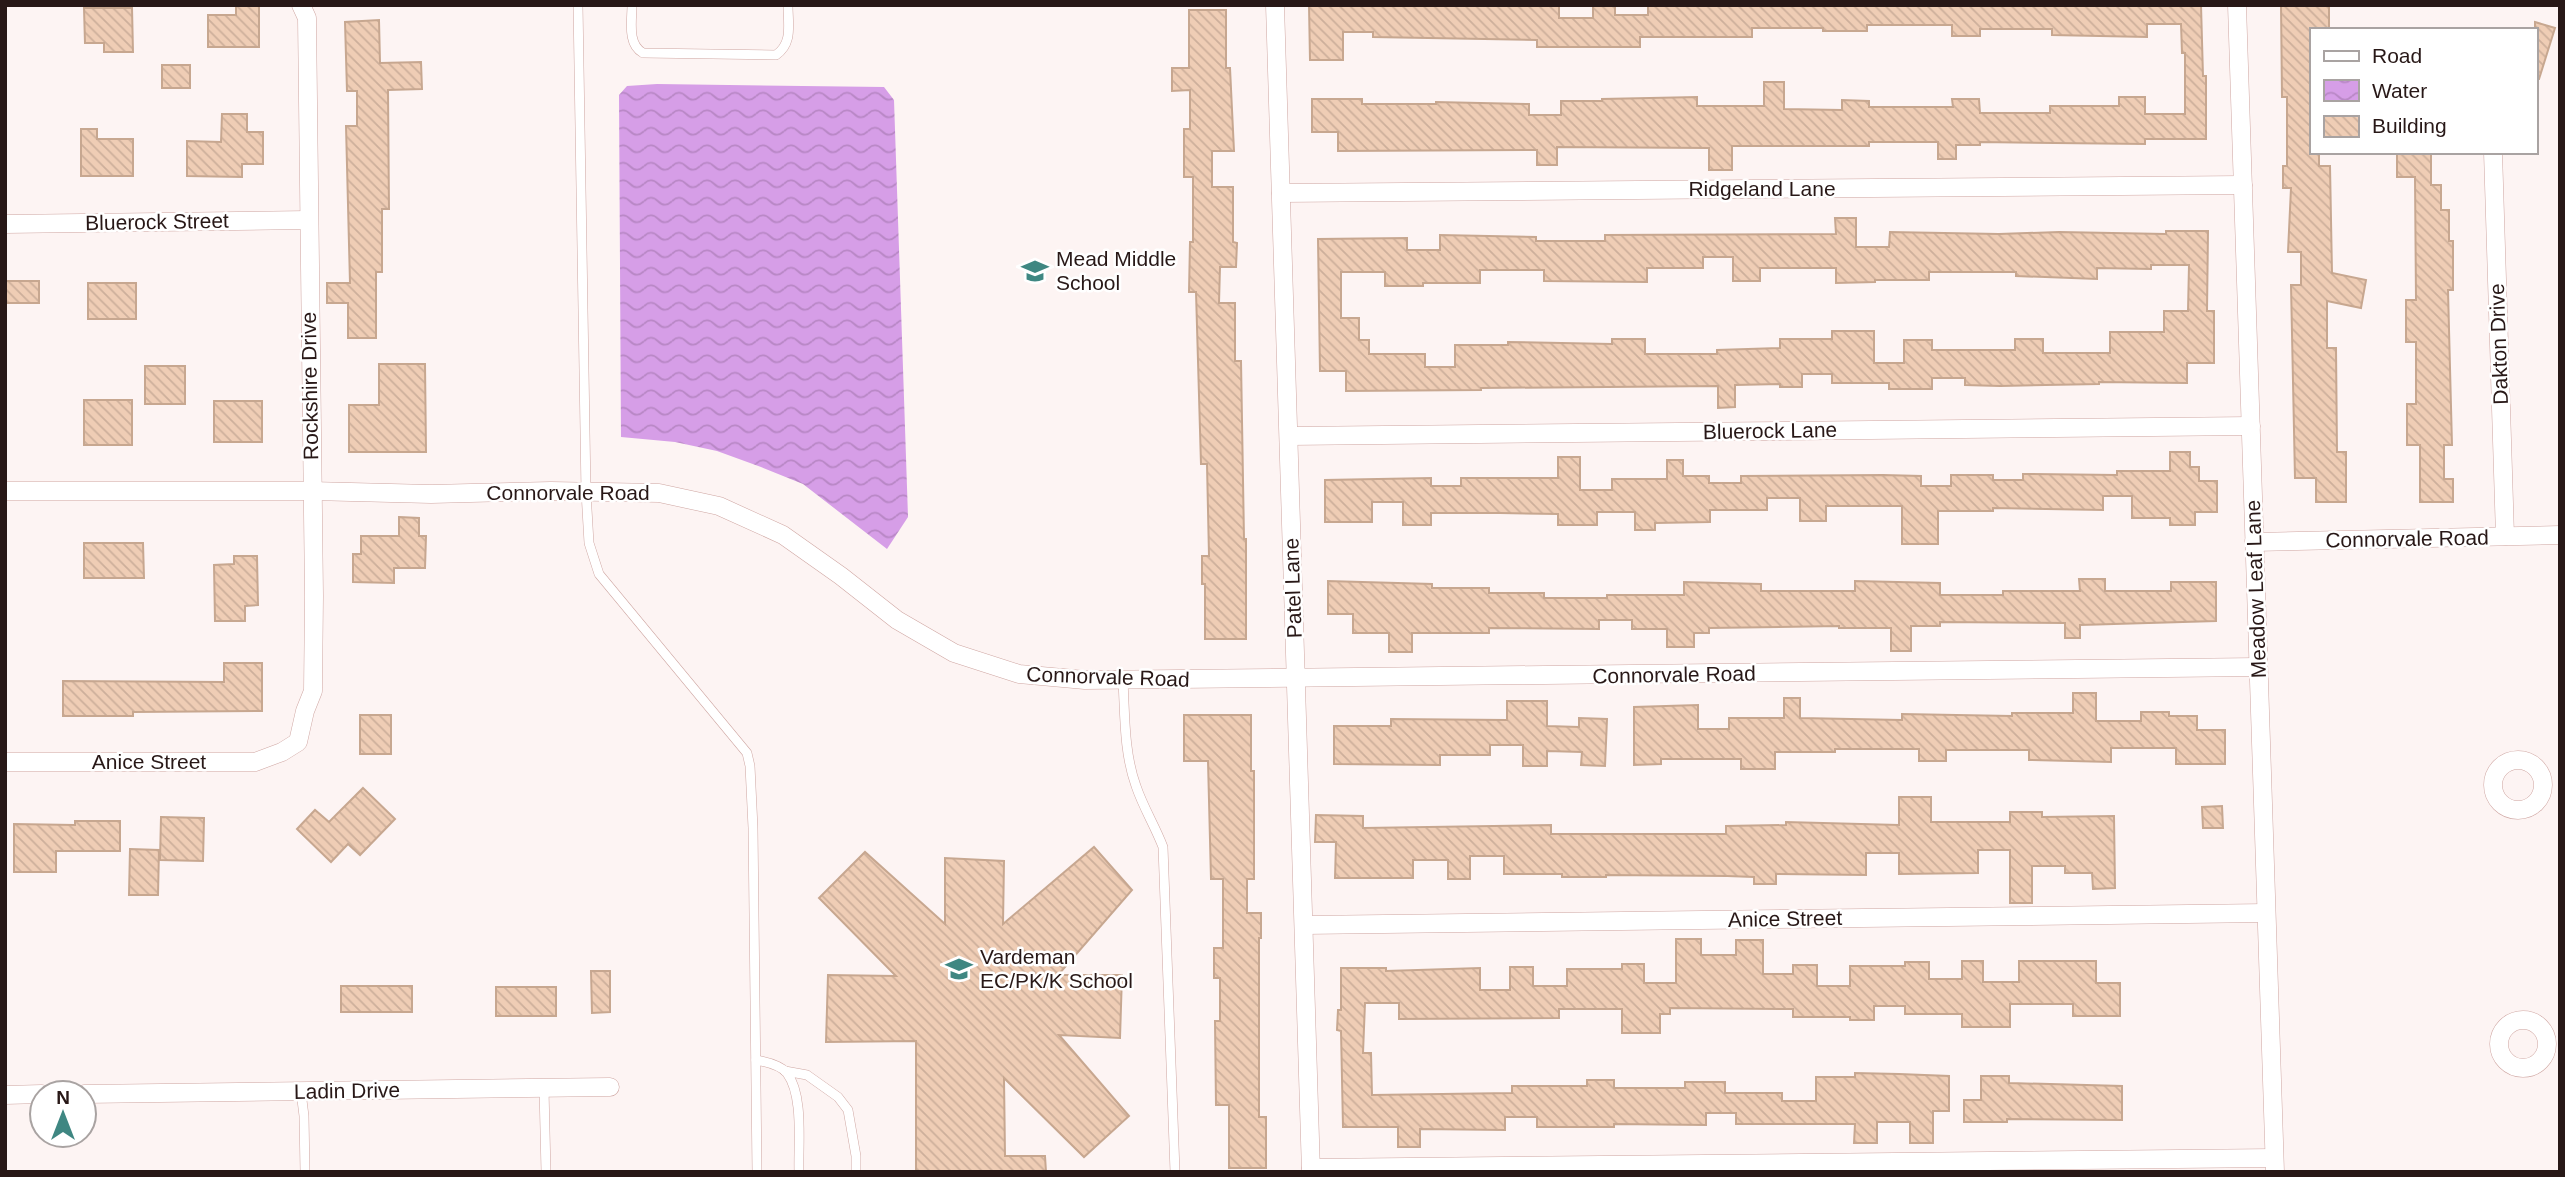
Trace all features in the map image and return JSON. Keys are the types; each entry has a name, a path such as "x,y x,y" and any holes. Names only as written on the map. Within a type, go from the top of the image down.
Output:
{"street":[{"name":"Patel Lane","path":"1275,5 1311,1170"},
{"name":"Meadow Leaf Lane","path":"2237,5 2275,1165"},
{"name":"Rockshire Drive","path":"290,747 298,742 313,691 304,12"},
{"name":"Dakton Drive","path":"2493,154 2505,536"},
{"name":"Ridgeland Lane","path":"1281,193 2243,185"},
{"name":"Bluerock Street","path":"5,224 308,220"},
{"name":"Bluerock Lane","path":"1289,436 2251,426"},
{"name":"Connorvale Road","path":"5,491 659,493 719,506 783,535 897,620 954,653 1019,674 1123,681 2259,667"},
{"name":"Connorvale Road","path":"2255,542 2560,535"},
{"name":"Anice Street","path":"5,762 255,762 290,747"},
{"name":"Anice Street","path":"1304,925 2266,913"},
{"name":"Ladin Drive","path":"98,1094 610,1087"},
{"path":"5,1095 28,1094"},
{"path":"1311,1170 2275,1165"}],"lane":[{"path":"578,5 589,543 599,574 747,753 753,828 757,1172"},
{"path":"632,5 632,40 637,50 643,53 776,55 786,48 788,5"},
{"path":"1123,681 1128,756 1136,787 1163,847 1175,1172"},
{"path":"757,1059 786,1071 807,1074 838,1097 848,1111 856,1172"},
{"path":"786,1071 796,1090 799,1172"},
{"path":"544,1089 546,1172"},
{"path":"301,1091 305,1172"}],"water":[{"path":"657,84 884,87 894,100 908,517 887,549 803,484 717,451 675,442 621,437 619,95 627,86"}],"building":[{"path":"236,5 259,5 259,47 208,47 208,15 236,15"},
{"path":"1309,5 1559,5 1559,18 1593,18 1593,5 1615,5 1615,15 1648,15 1648,5 2201,5 2203,76 2206,76 2206,139 2145,139 2145,144 1980,142 1980,145 1956,145 1956,159 1938,159 1938,142 1869,142 1869,146 1732,146 1732,170 1709,170 1709,148 1557,147 1557,165 1537,165 1537,150 1338,151 1338,132 1312,132 1312,99 1362,99 1362,104 1529,104 1529,115 1561,115 1561,101 1602,99 1697,97 1697,106 1764,106 1764,82 1784,82 1784,109 1842,110 1842,100 1869,101 1869,107 1953,107 1952,99 1979,99 1980,113 2050,113 2050,106 2119,106 2119,97 2145,97 2145,114 2185,114 2185,53 2182,53 2181,24 2147,24 2147,37 2052,35 2052,29 1980,29 1980,36 1952,36 1952,25 1867,25 1867,31 1752,28 1752,37 1640,37 1640,47 1537,47 1537,40 1373,37 1373,32 1343,32 1343,60 1310,60"},
{"path":"2281,5 2329,5 2329,28 2310,28 2310,154 2319,154 2319,166 2330,166 2332,273 2366,280 2361,308 2327,301 2327,348 2336,348 2337,452 2346,452 2346,502 2316,502 2316,478 2295,478 2291,285 2301,285 2301,252 2288,252 2291,188 2283,188 2283,166 2287,166 2287,97 2282,97"},
{"path":"84,8 132,8 133,52 104,52 104,43 85,43"},
{"path":"1189,10 1226,10 1226,68 1230,68 1234,151 1212,151 1212,187 1233,187 1236,267 1220,267 1219,303 1235,303 1235,361 1241,361 1246,639 1205,639 1202,556 1209,556 1207,464 1201,464 1196,292 1189,292 1190,242 1193,242 1193,177 1184,177 1184,129 1190,129 1190,90 1172,91 1172,68 1189,68"},
{"path":"379,20 380,63 421,62 422,89 388,90 389,209 382,209 382,272 376,272 376,338 348,338 348,303 327,303 327,283 350,283 346,126 357,126 357,91 347,91 345,22"},
{"path":"2535,22 2555,28 2539,79 2537,28"},
{"path":"162,65 190,65 190,88 162,88"},
{"path":"222,114 247,114 247,132 263,132 263,164 242,164 242,177 187,176 187,141 221,142"},
{"path":"81,129 97,129 97,139 133,139 133,176 81,176"},
{"path":"2397,154 2431,154 2431,185 2441,185 2441,210 2449,210 2449,241 2453,241 2453,290 2448,290 2452,445 2444,445 2444,479 2453,479 2453,502 2420,502 2420,445 2407,445 2407,404 2416,404 2416,342 2406,342 2406,300 2416,300 2415,177 2397,177"},
{"path":"1835,218 1856,218 1856,247 1889,247 1890,232 2166,234 2166,231 2208,231 2207,311 2214,311 2214,363 2187,363 2187,383 2099,382 2000,386 1965,385 1965,378 1932,378 1932,389 1889,389 1889,383 1832,383 1832,374 1802,374 1802,387 1780,387 1780,384 1735,385 1735,407 1718,408 1718,386 1346,391 1346,371 1320,371 1318,239 1407,238 1407,250 1440,250 1440,235 1536,237 1536,241 1605,241 1605,235 1836,234","holes":["1703,257 1733,257 1733,281 1760,281 1760,268 1836,268 1836,283 1929,280 1929,272 2016,272 2016,276 2097,279 2097,268 2151,269 2151,265 2189,265 2188,311 2164,311 2164,332 2110,332 2110,353 2043,353 2043,339 2015,339 2015,350 1932,350 1932,340 1904,340 1904,363 1874,363 1874,331 1832,331 1832,339 1780,339 1780,348 1717,350 1717,354 1645,354 1645,339 1612,339 1612,344 1508,342 1508,345 1455,345 1455,367 1425,367 1425,354 1369,354 1369,340 1359,340 1359,318 1341,318 1341,272 1385,272 1385,286 1480,283 1480,270 1544,270 1544,281 1647,282 1647,268 1703,268"]},
{"path":"5,281 39,281 39,303 5,303"},
{"path":"88,283 136,283 136,319 88,319"},
{"path":"379,364 425,364 426,452 349,452 349,405 379,405"},
{"path":"145,366 185,366 185,404 145,404"},
{"path":"84,400 132,400 132,445 84,445"},
{"path":"214,401 262,401 262,442 214,442"},
{"path":"2170,452 2190,452 2190,467 2199,467 2199,481 2217,481 2217,512 2195,512 2195,525 2170,525 2170,518 2132,518 2132,496 2103,496 2103,510 1993,508 1993,511 1938,511 1938,544 1902,544 1902,506 1826,506 1826,521 1800,521 1800,498 1767,498 1767,510 1710,510 1710,522 1655,523 1655,530 1635,530 1635,512 1597,512 1597,525 1558,525 1558,514 1431,513 1431,525 1403,525 1403,502 1372,502 1372,522 1325,522 1325,480 1431,478 1431,486 1461,486 1461,478 1558,478 1558,457 1580,457 1580,490 1612,490 1612,479 1667,479 1667,460 1683,460 1683,476 1709,476 1709,483 1741,483 1741,476 1883,475 1921,476 1921,486 1951,486 1951,475 1993,475 1993,480 2023,480 2023,474 2117,475 2117,471 2170,471"},
{"path":"399,517 419,518 419,536 426,536 425,568 394,568 394,583 353,582 353,554 361,554 361,536 399,536"},
{"path":"84,543 143,543 144,578 84,578"},
{"path":"234,556 257,556 258,605 245,606 245,621 215,621 214,565 234,564"},
{"path":"2079,579 2105,579 2105,591 2171,591 2171,582 2216,582 2216,621 2080,625 2080,638 2065,638 2065,623 1940,622 1940,626 1911,626 1911,651 1891,651 1891,628 1709,628 1709,633 1694,633 1694,647 1667,647 1667,629 1632,629 1632,620 1599,620 1599,629 1489,628 1489,633 1412,633 1412,652 1389,652 1389,633 1353,633 1353,614 1328,614 1328,581 1432,584 1432,588 1489,588 1489,593 1544,593 1544,598 1607,598 1607,595 1684,595 1684,582 1761,584 1761,591 1855,591 1855,581 1940,583 1940,595 2003,595 2003,591 2080,591"},
{"path":"224,663 262,663 262,711 133,712 133,716 63,716 63,681 224,682"},
{"path":"2073,693 2096,693 2096,721 2141,721 2141,712 2197,716 2197,730 2225,730 2225,764 2176,764 2176,748 2111,748 2111,762 2029,760 2029,750 1946,750 1946,761 1919,761 1919,749 1835,749 1835,752 1775,752 1775,769 1741,769 1741,759 1661,759 1661,764 1634,765 1634,707 1698,705 1698,729 1729,729 1729,718 1784,718 1784,698 1800,698 1800,718 1902,720 1902,714 2012,716 2012,713 2073,713"},
{"path":"1507,701 1547,701 1547,726 1579,727 1579,718 1607,719 1605,766 1581,765 1582,752 1547,751 1547,766 1523,766 1523,745 1490,745 1490,755 1440,755 1440,765 1334,764 1334,726 1391,726 1391,719 1507,720"},
{"path":"360,715 391,715 391,754 360,754"},
{"path":"1184,715 1251,715 1254,879 1247,879 1247,913 1261,913 1259,1117 1266,1117 1266,1168 1229,1168 1229,1105 1216,1105 1215,1021 1220,1021 1220,978 1214,978 1214,948 1223,948 1223,879 1211,879 1208,761 1184,761"},
{"path":"363,788 395,819 360,855 348,844 331,862 297,829 315,810 329,822"},
{"path":"1899,797 1931,797 1931,822 2010,822 2010,812 2042,812 2042,817 2114,816 2115,888 2093,889 2092,873 2065,873 2065,866 2032,866 2032,903 2010,903 2010,850 1978,850 1978,873 1899,874 1899,853 1866,853 1866,875 1776,874 1776,884 1754,884 1754,877 1727,876 1562,877 1562,874 1504,874 1504,856 1470,856 1470,879 1448,879 1448,860 1413,860 1413,878 1335,878 1336,842 1315,842 1316,815 1363,816 1363,828 1551,825 1551,834 1726,834 1726,826 1786,825 1786,822 1899,825"},
{"path":"2222,806 2223,828 2203,828 2202,807"},
{"path":"161,817 204,818 203,861 160,860"},
{"path":"75,821 120,821 120,851 56,851 56,872 14,872 14,824 75,825"},
{"path":"1094,847 1132,890 1058,975 1122,975 1120,1038 1059,1035 1129,1116 1084,1157 1004,1078 1005,1156 1045,1156 1046,1172 916,1172 916,1041 826,1042 828,975 896,976 819,898 865,852 945,924 945,858 1004,861 1003,924"},
{"path":"130,849 159,850 158,895 129,895"},
{"path":"1676,939 1701,939 1701,955 1736,955 1736,940 1763,940 1763,974 1793,974 1793,965 1817,965 1817,986 1850,986 1850,966 1905,966 1905,962 1929,962 1929,979 1962,979 1962,961 1983,961 1983,982 2019,982 2019,961 2096,961 2096,983 2120,983 2120,1016 2073,1016 2073,1004 2010,1004 2010,1027 1962,1027 1962,1014 1905,1014 1905,1006 1874,1006 1874,1020 1850,1020 1850,1017 1793,1017 1793,1009 1670,1008 1670,1014 1660,1014 1660,1033 1622,1033 1622,1009 1559,1009 1559,1018 1399,1019 1399,1003 1365,1003 1363,1053 1371,1053 1372,1095 1512,1093 1512,1086 1587,1086 1587,1080 1614,1080 1614,1088 1685,1088 1685,1082 1725,1082 1725,1093 1782,1093 1782,1101 1816,1101 1816,1077 1855,1077 1855,1073 1899,1074 1949,1076 1949,1111 1933,1111 1933,1143 1910,1143 1910,1122 1877,1122 1877,1143 1854,1143 1855,1124 1736,1124 1736,1113 1706,1113 1706,1125 1614,1124 1614,1127 1537,1127 1537,1117 1505,1117 1505,1130 1420,1129 1420,1147 1398,1147 1398,1127 1343,1127 1341,1031 1337,1030 1338,1010 1341,1010 1341,968 1386,968 1386,971 1480,968 1480,990 1510,990 1510,967 1533,967 1533,986 1567,986 1567,969 1622,969 1622,964 1644,964 1644,983 1676,983"},
{"path":"591,971 610,971 610,1012 592,1013"},
{"path":"341,986 412,986 412,1012 341,1012"},
{"path":"496,987 556,987 556,1016 496,1016"},
{"path":"1981,1076 2009,1076 2009,1083 2122,1086 2122,1120 2007,1119 2007,1122 1964,1122 1964,1100 1981,1100"}],"place":[{"name":"Mead Middle School","path":"1035,271"},
{"name":"Vardeman EC/PK/K School","path":"959,969"}]}
